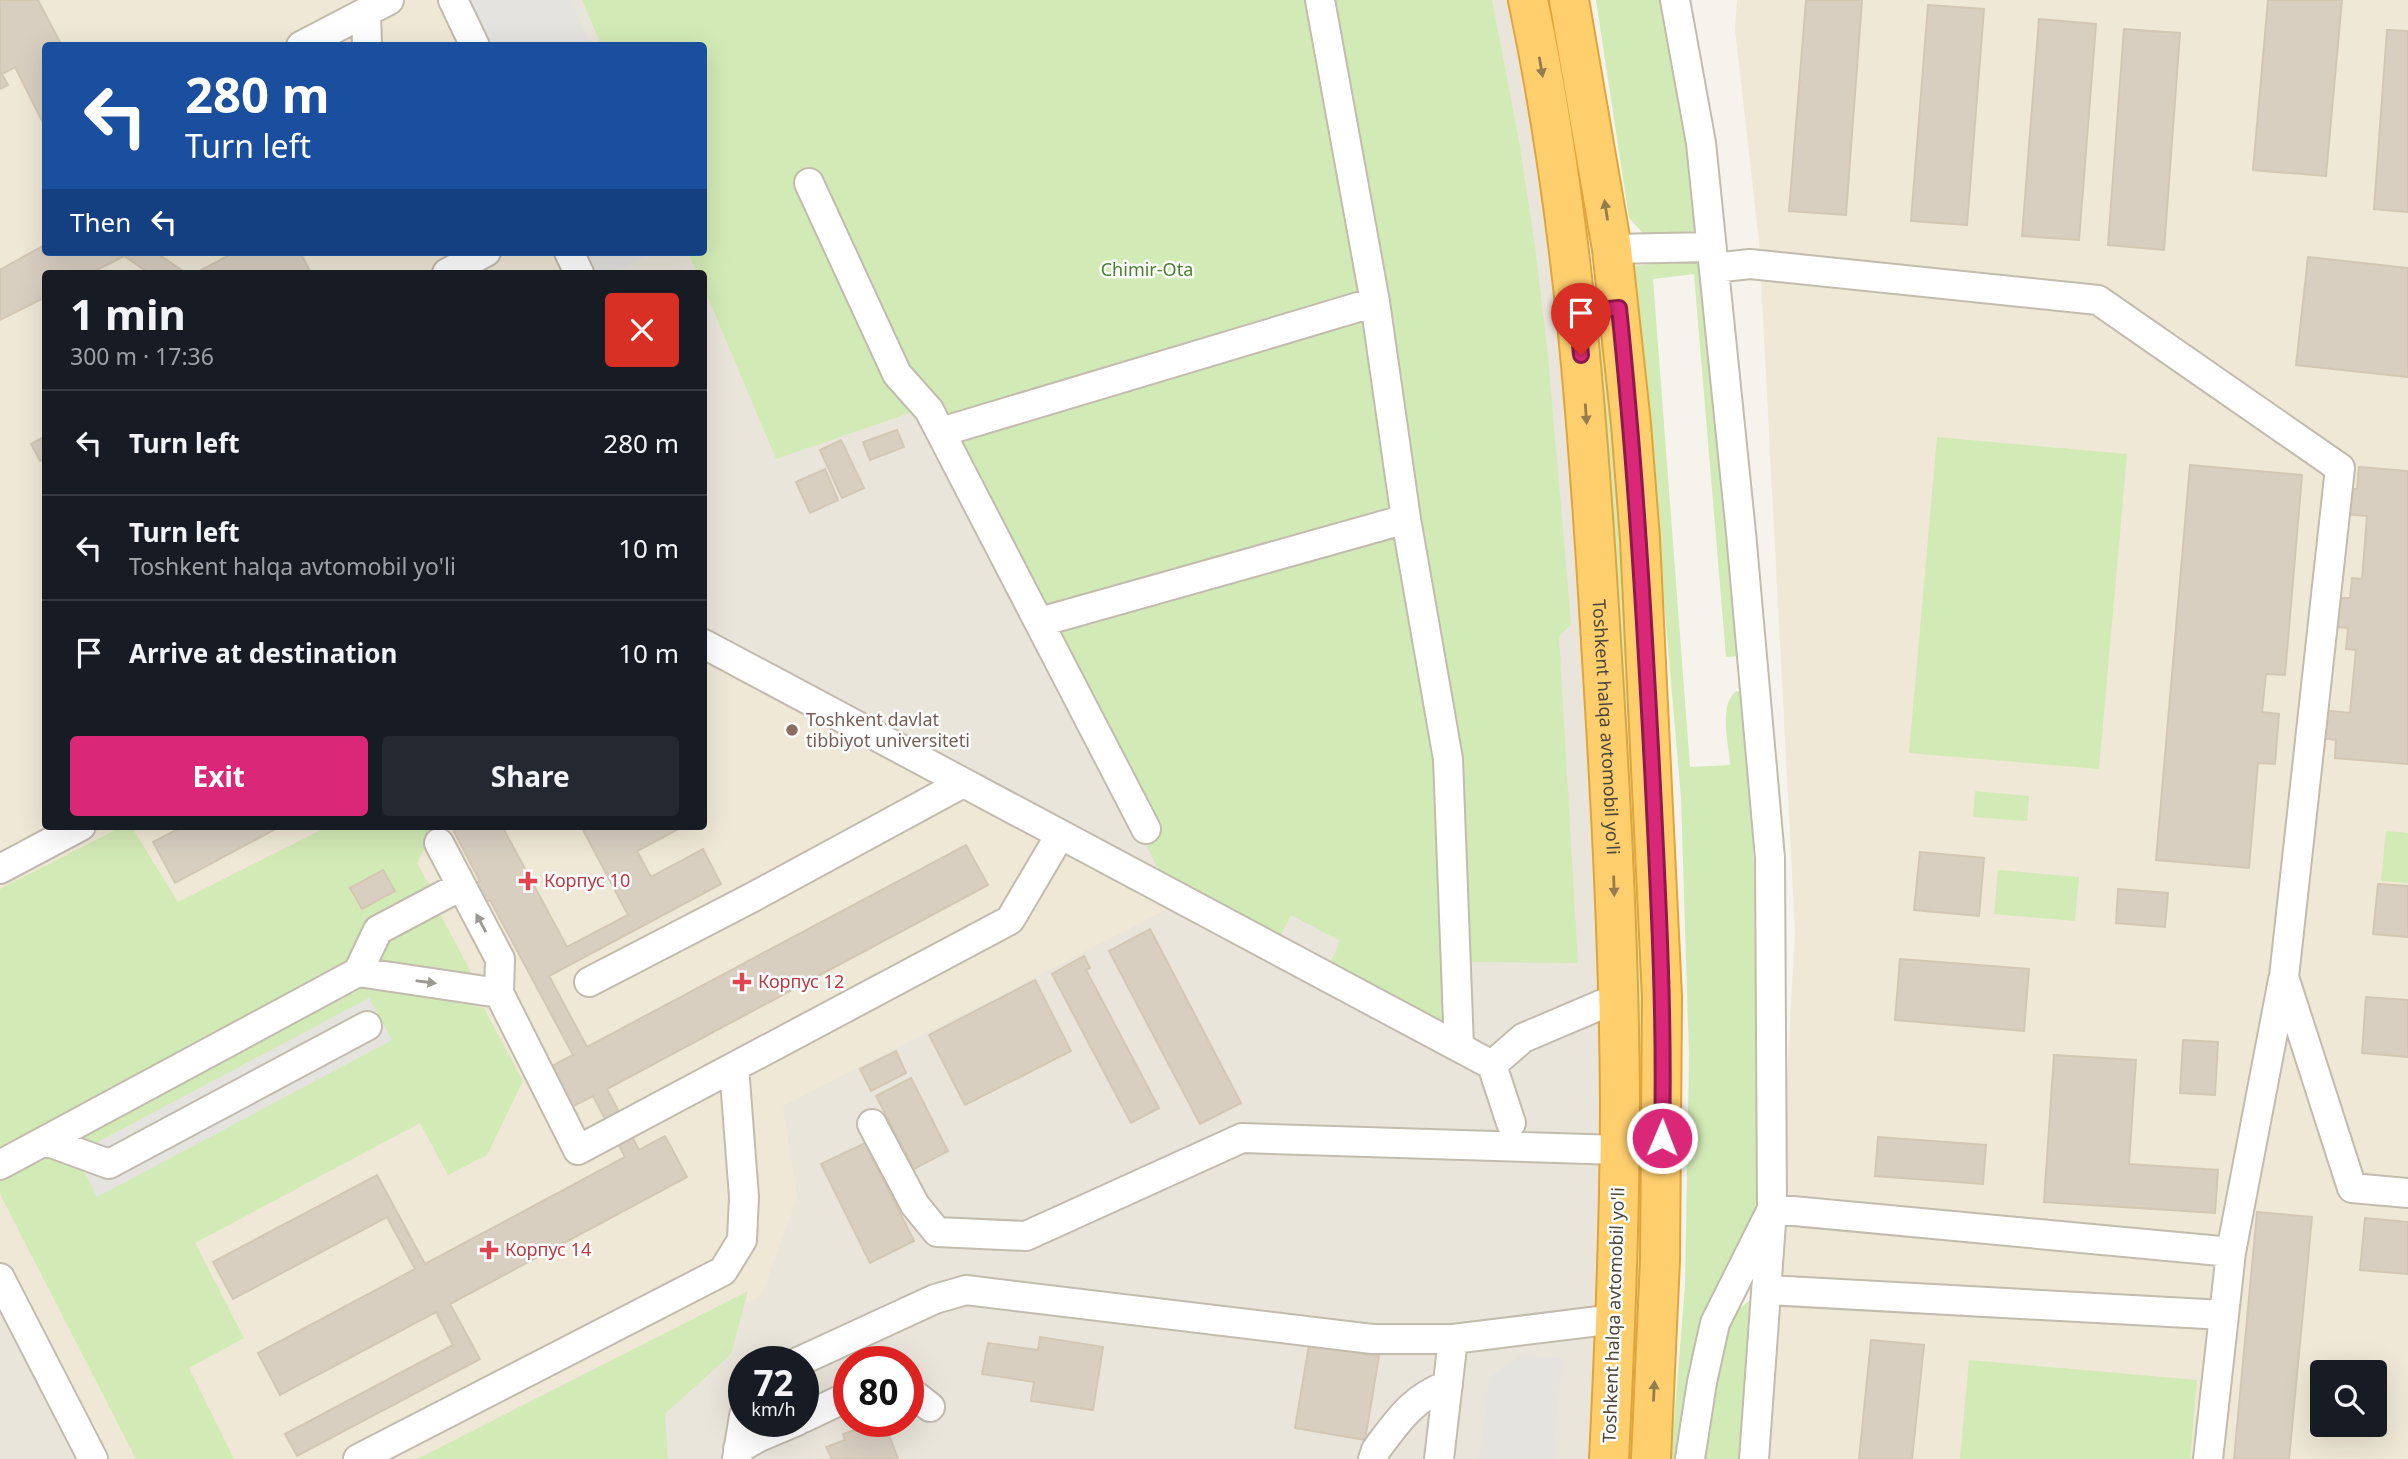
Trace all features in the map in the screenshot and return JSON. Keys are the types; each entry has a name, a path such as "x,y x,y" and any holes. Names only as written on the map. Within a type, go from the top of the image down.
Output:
{"highway":[{"name":"Toshkent halqa avtomobil yo'li","path":"1528,0 1558,167 1577,312 1597,569 1611,814 1619,1150 1609,1459"},
{"path":"1569,0 1612,249 1640,539 1662,997 1660,1260 1651,1459"},
{"path":"1577,312 1619,308"}],"lane":[{"path":"453,0 473,42"},
{"path":"1320,0 1375,302 1406,519 1448,759 1459,1047"},
{"path":"1675,0 1701,143 1770,858 1772,1209 1754,1459"},
{"path":"310,42 377,6"},
{"path":"368,42 377,6"},
{"path":"809,183 897,374 929,410 1146,828"},
{"path":"1612,249 1712,257 1750,264 2098,300 2340,468 2284,977 2231,1252 2208,1459"},
{"path":"453,270 479,256"},
{"path":"941,432 1375,302"},
{"path":"1040,622 1406,519"},
{"path":"707,646 1492,1065 1511,1123"},
{"path":"589,982 963,783"},
{"path":"0,869 73,830"},
{"path":"439,843 500,959 499,993 578,1150 1010,920 1060,835"},
{"path":"0,1165 358,972 378,930 461,886"},
{"path":"358,972 499,993"},
{"path":"2284,977 2352,1188 2408,1193"},
{"path":"1492,1065 1523,1038 1617,998"},
{"path":"46,1141 109,1164 367,1026"},
{"path":"358,1459 723,1271 742,1240 744,1198 734,1067"},
{"path":"872,1124 915,1205 937,1232 1026,1236 1242,1138 1619,1150"},
{"path":"1772,1209 2231,1252"},
{"path":"1690,1459 1702,1382 1715,1323 1772,1209"},
{"path":"0,1278 93,1459"},
{"path":"819,1352 935,1299 966,1290 1372,1339 1453,1339 1615,1319"},
{"path":"1767,1290 2224,1315"},
{"path":"1439,1459 1453,1339"},
{"path":"1373,1459 1376,1450 1412,1405 1436,1389 1448,1385"},
{"path":"924,1402 930,1407"},
{"path":"738,1454 759,1437"}],"shaded area":[{"path":"0,0 1528,0 1591,484 1609,1459 0,1459"},
{"name":"Toshkent davlat tibbiyot universiteti","path":"0,0 468,0 488,42 42,42 42,256 586,256 593,270 42,270 42,830 707,830 707,636 1191,897 783,1106 797,1198 761,1296 437,1459 78,1459 0,1309"},
{"path":"468,0 571,0 589,42 488,42"},
{"path":"1737,0 2408,0 2408,1459 1766,1459 1795,931 1759,242 1735,29"},
{"path":"586,256 648,256 620,270 593,270"},
{"path":"369,998 392,1040 97,1197 75,1154"},
{"path":"1523,1355 1562,1359 1553,1459 1479,1459 1489,1378"}],"green space":[{"name":"Chimir-Ota","path":"582,0 1492,0 1519,141 1548,356 1571,624 1559,637 1578,963 1466,962 1467,1041 1329,966 1340,941 1291,915 1278,940 1162,876 921,409 776,459 707,295 707,270 696,270 690,256 707,256 707,42 600,42"},
{"path":"1596,0 1664,0 1701,231 1644,234 1629,218"},
{"path":"1696,259 1705,269 1742,656 1726,657 1694,274 1653,279 1690,767 1730,765 1727,706 1736,691 1743,692 1759,989 1760,1178 1756,1209 1745,1240 1711,1306 1689,1365 1678,1459 1671,1459 1685,1285 1689,1055 1681,798 1635,266"},
{"path":"1607,342 1616,426 1647,936 1637,1459 1624,1459 1595,343"},
{"path":"1937,437 2127,454 2099,769 1909,753"},
{"path":"1975,791 2029,796 2027,821 1973,817"},
{"path":"115,830 133,830 178,902 321,830 435,830 417,863 431,888 368,922 365,981 484,1008 523,1081 487,1155 448,1175 420,1123 195,1243 244,1338 189,1368 234,1459 136,1459 0,1194 0,889"},
{"path":"2386,831 2408,833 2408,883 2381,881"},
{"path":"1998,870 2079,877 2075,921 1994,914"},
{"path":"437,908 474,978 384,966 379,952 383,939"},
{"path":"748,1291 733,1346 728,1346 728,1357 665,1414 668,1459 417,1459"},
{"path":"1752,1298 1744,1459 1700,1459 1721,1325"},
{"path":"1969,1360 2197,1380 2190,1459 1960,1459"}],"building":[{"path":"0,0 38,0 60,42 42,42 42,121 15,67 2,74 8,85 0,89"},
{"path":"1806,0 1862,0 1846,215 1789,211"},
{"path":"2268,0 2342,0 2326,176 2253,170"},
{"path":"1928,5 1984,9 1967,225 1911,221"},
{"path":"2039,19 2096,24 2079,240 2022,236"},
{"path":"2124,29 2180,33 2164,250 2108,245"},
{"path":"2387,30 2408,31 2408,212 2374,209"},
{"path":"42,246 42,256 124,256 97,270 42,270 42,299 0,320 0,270"},
{"path":"124,256 161,256 182,270 145,270"},
{"path":"228,256 302,256 309,270 202,270"},
{"path":"2308,257 2408,268 2408,377 2296,365"},
{"path":"897,430 904,447 870,460 863,442"},
{"path":"42,438 42,460 40,461 31,444"},
{"path":"841,440 864,488 842,498 820,450"},
{"path":"2190,465 2302,475 2285,675 2266,674 2262,712 2279,714 2275,764 2258,763 2249,868 2156,860"},
{"path":"2359,467 2408,471 2408,764 2335,758 2336,740 2321,738 2323,710 2350,713 2356,650 2346,649 2348,628 2336,627 2338,598 2350,598 2352,578 2362,579 2367,516 2345,514 2347,489 2357,489"},
{"path":"825,469 838,500 810,513 796,482"},
{"path":"176,830 274,830 175,883 153,842"},
{"path":"453,830 504,830 567,947 628,915 583,830 676,830 637,851 651,877 703,849 721,884 549,976 587,1047 966,845 988,885 607,1089 639,1150 665,1136 687,1177 450,1304 480,1359 297,1456 285,1434 453,1345 436,1312 280,1395 258,1353 415,1269 387,1217 233,1299 213,1262 377,1175 425,1264 625,1157 593,1096 570,1108 548,1068 573,1055 490,900 477,907 466,888 480,881"},
{"path":"1920,852 1984,858 1979,916 1914,910"},
{"path":"383,870 395,891 362,909 350,888"},
{"path":"2378,884 2408,886 2408,937 2373,934"},
{"path":"2118,889 2168,893 2165,927 2116,923"},
{"path":"1150,929 1241,1103 1200,1124 1109,951"},
{"path":"1084,956 1090,968 1086,970 1159,1108 1131,1123 1052,974"},
{"path":"1900,959 2029,969 2024,1031 1895,1020"},
{"path":"1035,980 1071,1051 965,1105 929,1035"},
{"path":"2366,997 2408,1000 2408,1057 2362,1053"},
{"path":"2183,1040 2218,1042 2215,1095 2180,1093"},
{"path":"896,1051 906,1073 871,1091 860,1069"},
{"path":"2054,1055 2136,1060 2129,1164 2218,1170 2215,1213 2044,1202"},
{"path":"911,1078 948,1151 914,1169 876,1096"},
{"path":"1878,1137 1986,1145 1983,1184 1875,1176"},
{"path":"865,1143 914,1241 870,1263 821,1164"},
{"path":"2257,1212 2312,1217 2289,1459 2234,1459"},
{"path":"2365,1218 2408,1222 2408,1274 2360,1270"},
{"path":"1040,1337 1103,1347 1093,1410 1031,1401 1034,1382 982,1374 988,1343 1038,1350"},
{"path":"1871,1340 1924,1345 1912,1459 1859,1459"},
{"path":"1309,1345 1379,1356 1365,1440 1295,1428"},
{"path":"844,1437 890,1437 898,1459 832,1459 826,1447 845,1440"}],"place":[{"name":"Toshkent davlat tibbiyot universiteti","path":"792,730"},
{"name":"Корпус 10","path":"528,881"},
{"name":"Корпус 12","path":"742,982"},
{"name":"Корпус 14","path":"489,1250"}],"route":[{"path":"1581,355 1577,312 1619,308 1641,562 1659,905 1662,1138"}]}
